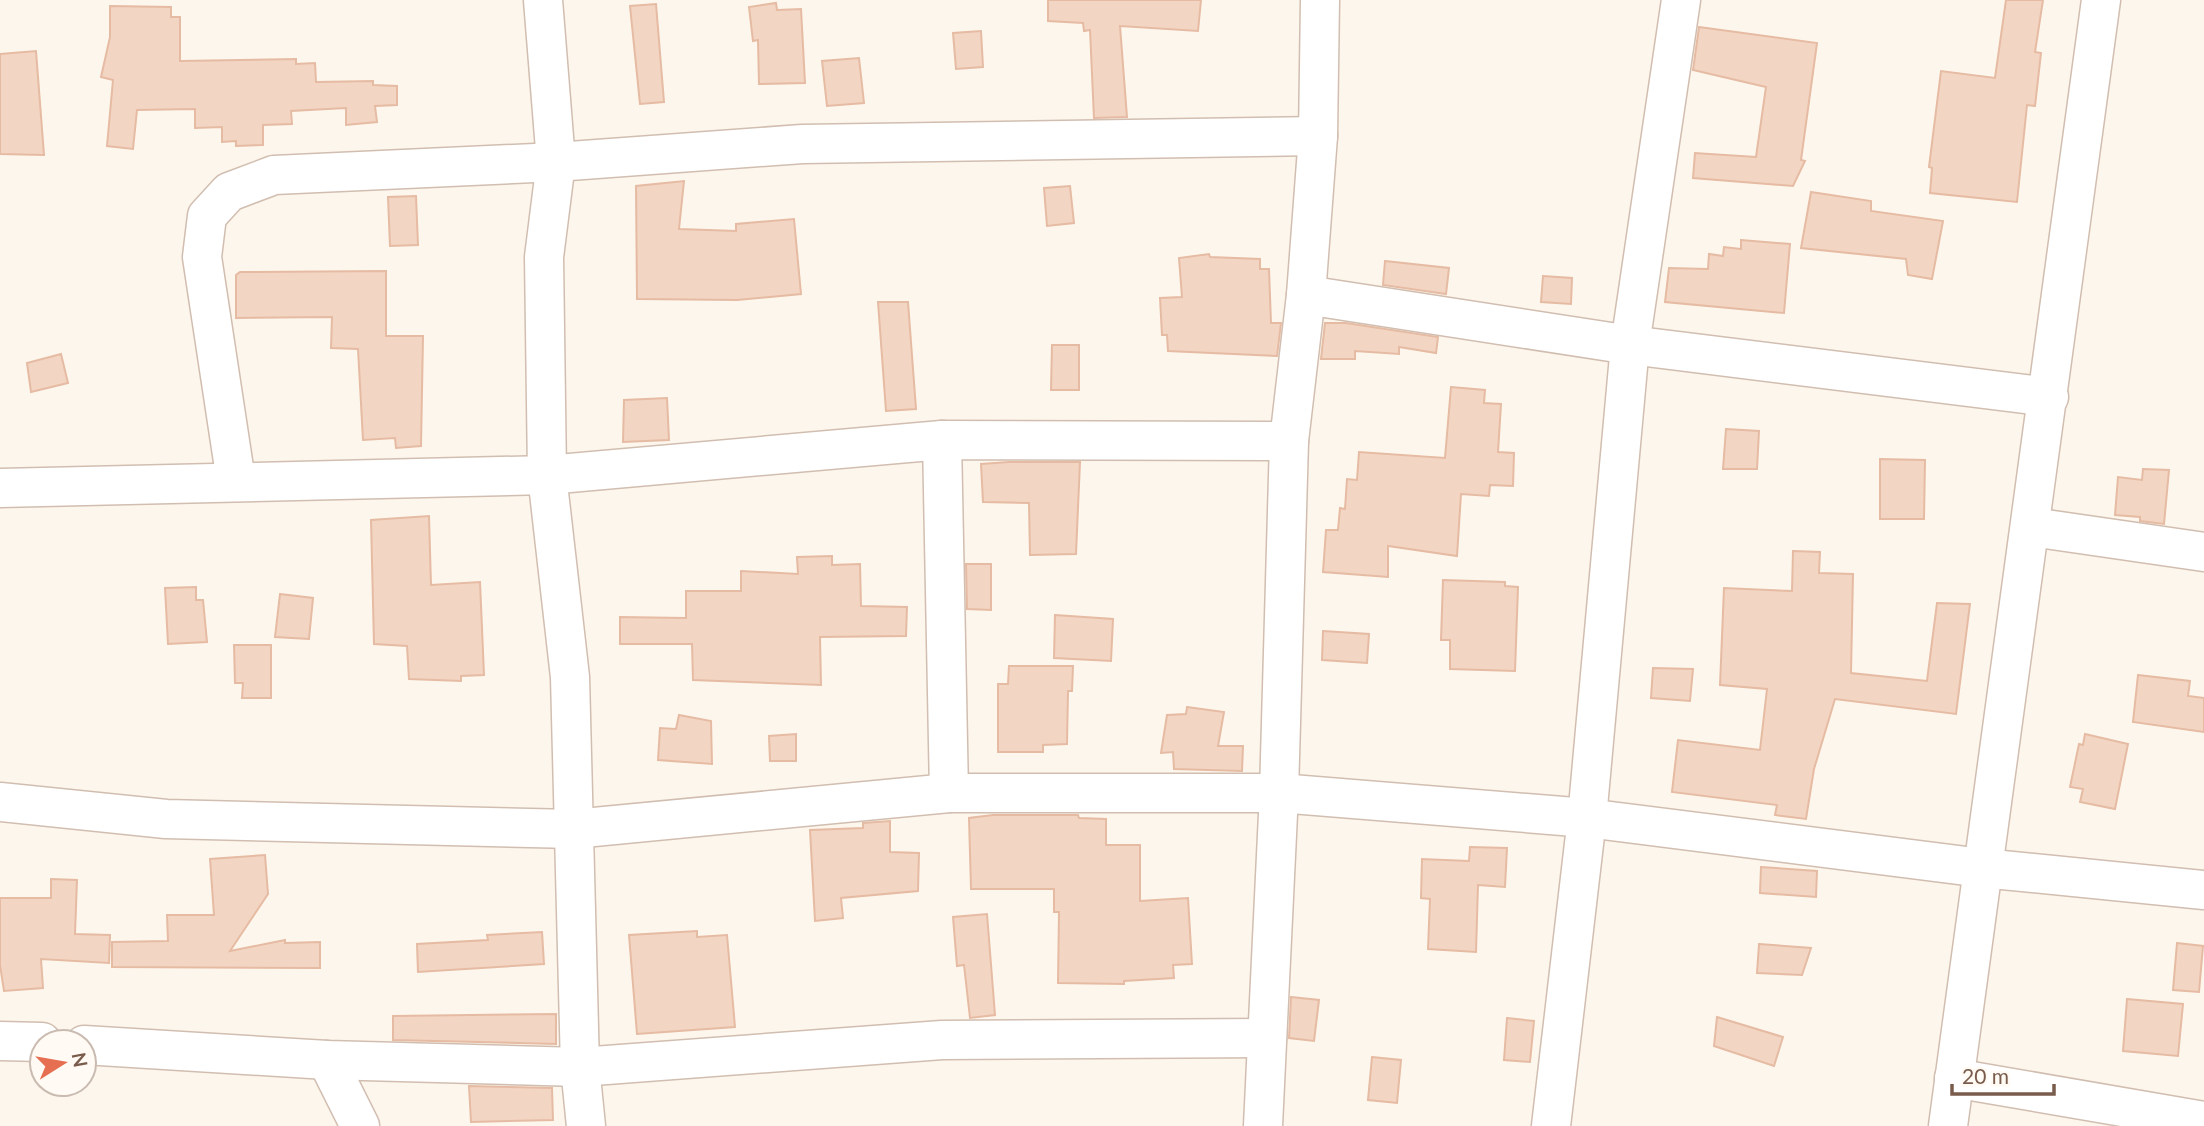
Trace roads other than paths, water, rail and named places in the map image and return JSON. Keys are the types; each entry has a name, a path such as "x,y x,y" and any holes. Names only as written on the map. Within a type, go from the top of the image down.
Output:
{"street":[{"path":"543,0 556,162 544,257 547,475 570,677 580,1067 586,1126"},
{"path":"1263,1126 1279,793 1289,441 1306,295 1318,136 1320,0"},
{"path":"1551,1126 1587,818 1630,345 1681,0"},
{"path":"1948,1126 1982,868 2032,527 2101,0"},
{"path":"236,481 202,257 207,216 229,192 274,175 556,162 802,144 1318,136"},
{"path":"1306,295 1630,345 2049,397"},
{"path":"0,488 547,475 942,440 1289,441"},
{"path":"942,440 949,793"},
{"path":"2032,527 2204,552"},
{"path":"0,802 166,819 573,829 949,793 1279,793 1587,818 1982,868 2204,890"},
{"path":"98,1046 327,1060 580,1067 787,1054 942,1040 1267,1038"},
{"path":"0,1041 28,1042"},
{"path":"327,1060 360,1126"},
{"path":"1954,1078 2204,1121"}]}
